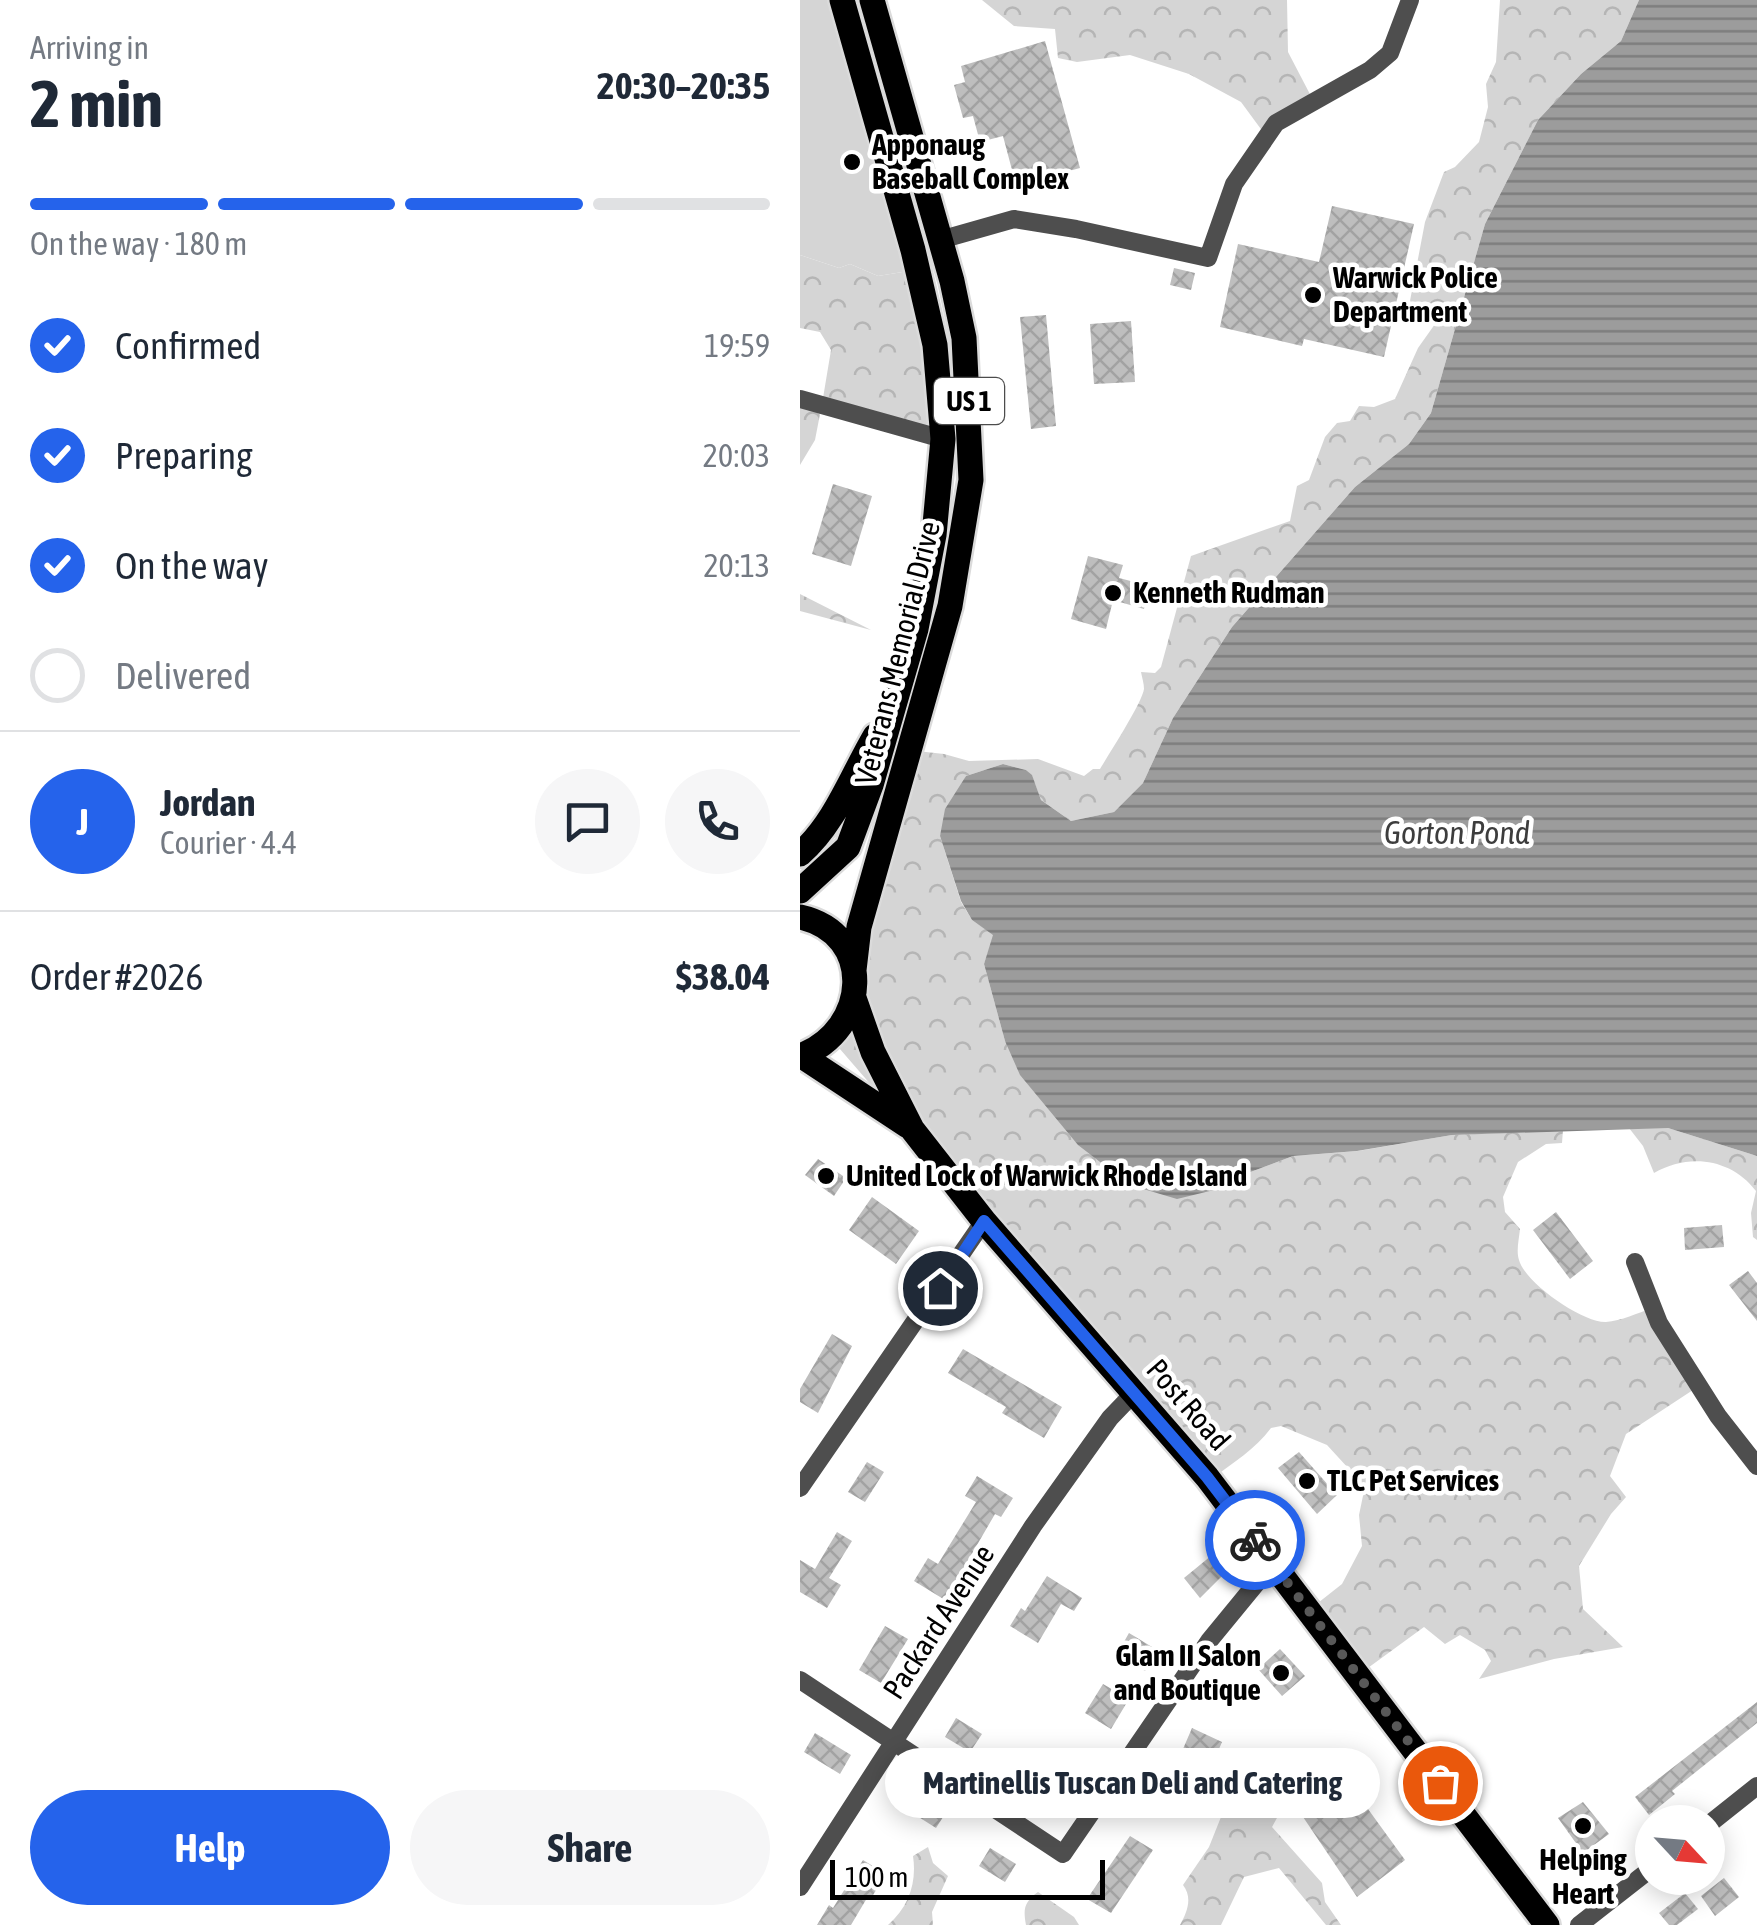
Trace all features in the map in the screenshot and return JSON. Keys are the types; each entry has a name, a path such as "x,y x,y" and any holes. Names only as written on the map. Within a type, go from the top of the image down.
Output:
{"main road":[{"name":"Veterans Memorial Drive","path":"800,891 848,847 871,785 916,629 934,535 942,439 930,326 842,0"},
{"name":"Veterans Memorial Drive","path":"854,970 859,927 950,606 972,480 964,338 872,0"},
{"path":"800,854 813,843 833,812 892,706"},
{"path":"800,916 830,931 845,948 854,970"},
{"name":"Post Road","path":"801,1056 820,1048 848,1018 854,998 854,970"},
{"name":"Post Road","path":"854,998 873,1052 912,1129 984,1221 1207,1477 1546,1925"},
{"name":"Post Road","path":"801,1056 912,1129"}],"street":[{"path":"940,240 1014,219 1208,258 1234,184 1276,123 1370,70 1390,53 1410,0"},
{"path":"800,399 942,439"},
{"path":"800,1488 984,1221"},
{"path":"1635,1262 1659,1324 1718,1416 1757,1466"},
{"name":"Packard Avenue","path":"800,1887 1033,1526 1110,1418 1134,1393"},
{"path":"800,1680 1063,1854 1209,1642 1273,1564"},
{"path":"1725,1811 1757,1786"},
{"path":"1579,1925 1635,1881"}],"green space":[{"name":"Apponaug Baseball Complex","path":"800,0 859,0 897,128 927,268 878,276 850,264 839,268 800,255"},
{"path":"982,0 1287,0 1288,52 1313,100 1266,136 1241,102 1189,74 1130,55 1077,62 1058,58 1055,29 1014,26"},
{"path":"1500,0 1639,0 1621,41 1581,74 1538,120 1485,224 1431,413 1409,444 1355,487 1232,627 1173,718 1143,783 1114,812 1071,821 1041,800 1026,770 1003,764 966,776 940,836 961,902 972,920 994,935 984,964 1005,1041 1214,1190 1293,1156 1358,1151 1452,1135 1563,1130 1562,1143 1546,1144 1518,1162 1503,1197 1505,1212 1520,1229 1519,1260 1543,1290 1596,1321 1618,1320 1652,1308 1696,1388 1626,1434 1610,1476 1626,1497 1579,1566 1583,1609 1623,1647 1554,1659 1479,1679 1491,1661 1485,1650 1460,1635 1445,1644 1424,1627 1361,1673 1309,1610 1342,1584 1362,1546 1359,1515 1364,1491 1360,1481 1327,1445 1281,1426 1271,1428 1212,1479 833,1041 908,750 969,761 1038,759 1084,776 1100,769 1142,696 1141,672 1155,673 1161,667 1191,556 1290,521 1297,486 1309,480 1325,437 1337,423 1350,421 1359,406 1374,407 1395,399 1418,348 1435,324 1431,309 1409,306 1425,222 1444,172 1455,167 1479,142 1488,107 1486,84 1496,62"},
{"path":"800,255 839,268 850,264 878,276 927,268 952,435 821,409 815,440 800,465 800,401 822,404 831,350 820,332 800,328"},
{"path":"800,594 871,630 800,611"},
{"path":"1629,1128 1668,1128 1757,1156 1757,1240 1753,1237 1751,1213 1756,1191 1746,1180 1722,1166 1695,1161 1654,1173 1643,1146"},
{"path":"1246,1780 1265,1796 1282,1792 1289,1796 1272,1827 1322,1883 1325,1902 1341,1925 1326,1925 1279,1868 1244,1877 1221,1925 1180,1925 1188,1900 1183,1885 1209,1847 1223,1812"},
{"path":"928,1847 933,1863 948,1876 932,1912 933,1925 888,1925 910,1893 913,1856"},
{"path":"1038,1892 1074,1917 1079,1925 1026,1925 1026,1906"}],"water":[{"name":"Gorton Pond","path":"1639,0 1757,0 1757,1156 1668,1128 1452,1135 1357,1151 1293,1156 1214,1190 1177,1199 1130,1185 1078,1145 1020,1075 1005,1041 984,964 993,935 972,920 961,901 940,836 945,809 966,776 1003,764 1032,775 1041,800 1071,821 1114,812 1143,783 1173,718 1232,627 1355,487 1409,444 1431,413 1485,224 1538,120 1581,74 1621,41"}],"building":[{"path":"1045,41 1080,168 1016,185 1003,136 980,142 973,116 963,118 954,85 965,82 961,66"},
{"name":"Warwick Police Department","path":"1332,206 1414,224 1384,357 1304,339 1302,346 1220,327 1238,244 1319,262"},
{"path":"1174,268 1195,273 1191,290 1170,285"},
{"path":"1046,315 1056,426 1031,429 1020,317"},
{"path":"1131,321 1135,382 1094,384 1090,324"},
{"path":"833,484 872,496 851,566 812,554"},
{"name":"Kenneth Rudman","path":"1088,556 1123,565 1119,578 1150,586 1144,609 1113,600 1106,629 1071,619"},
{"name":"United Lock of Warwick Rhode Island","path":"818,1159 846,1178 834,1196 805,1175"},
{"path":"872,1197 919,1231 896,1264 849,1230"},
{"path":"1556,1212 1593,1261 1570,1279 1533,1230"},
{"path":"1722,1225 1724,1247 1685,1250 1684,1228"},
{"path":"1748,1271 1757,1283 1757,1321 1729,1285"},
{"path":"832,1334 852,1346 818,1413 800,1402 800,1389"},
{"path":"963,1349 1062,1407 1044,1438 1002,1413 1006,1407 948,1373"},
{"name":"TLC Pet Services","path":"1299,1452 1337,1495 1317,1514 1278,1468"},
{"path":"867,1462 884,1472 865,1502 848,1492"},
{"path":"977,1476 1013,1498 1001,1517 995,1514 945,1600 914,1581 928,1558 938,1564 976,1502 965,1496"},
{"path":"837,1532 852,1541 829,1578 841,1585 827,1608 800,1592 800,1560 815,1569"},
{"path":"1217,1551 1231,1567 1200,1598 1184,1578"},
{"path":"1047,1576 1082,1598 1074,1611 1061,1604 1038,1643 1010,1626 1021,1608 1025,1611"},
{"path":"885,1626 908,1639 881,1683 859,1670"},
{"path":"1129,1633 1157,1650 1145,1671 1117,1654"},
{"name":"Glam II Salon and Boutique","path":"1280,1649 1305,1676 1282,1696 1258,1669"},
{"path":"1103,1684 1129,1699 1111,1729 1085,1713"},
{"path":"1757,1702 1757,1723 1672,1791 1675,1794 1661,1805 1641,1805 1635,1797"},
{"path":"956,1718 982,1734 970,1752 945,1737"},
{"path":"1192,1728 1222,1742 1213,1763 1183,1749"},
{"path":"815,1733 851,1755 840,1774 804,1752"},
{"path":"1055,1766 1076,1779 1063,1800 1042,1787"},
{"path":"1344,1776 1405,1860 1357,1897 1299,1811"},
{"path":"903,1789 945,1814 936,1828 895,1802"},
{"name":"Helping Heart","path":"1583,1802 1609,1834 1583,1853 1558,1818"},
{"path":"1130,1836 1153,1850 1111,1913 1087,1899"},
{"path":"990,1848 1016,1864 1005,1882 979,1866"},
{"path":"863,1860 886,1874 870,1900 867,1898 851,1925 817,1925 829,1905 833,1908"},
{"path":"1725,1879 1739,1897 1715,1916 1701,1896 1725,1895"},
{"path":"1682,1895 1698,1909 1677,1925 1669,1925 1659,1913"}],"way so far":[{"path":"1255,1540 1440,1783"}],"place":[{"name":"Apponaug Baseball Complex","path":"852,162"},
{"name":"Warwick Police Department","path":"1313,295"},
{"name":"Kenneth Rudman","path":"1113,593"},
{"name":"United Lock of Warwick Rhode Island","path":"826,1176"},
{"name":"TLC Pet Services","path":"1307,1481"},
{"name":"Glam II Salon and Boutique","path":"1281,1673"},
{"name":"Martinellis Tuscan Deli and Catering","path":"1440,1783"},
{"name":"Helping Heart","path":"1583,1826"}],"route":[{"path":"940,1288 984,1221 1207,1477 1255,1540"}]}
